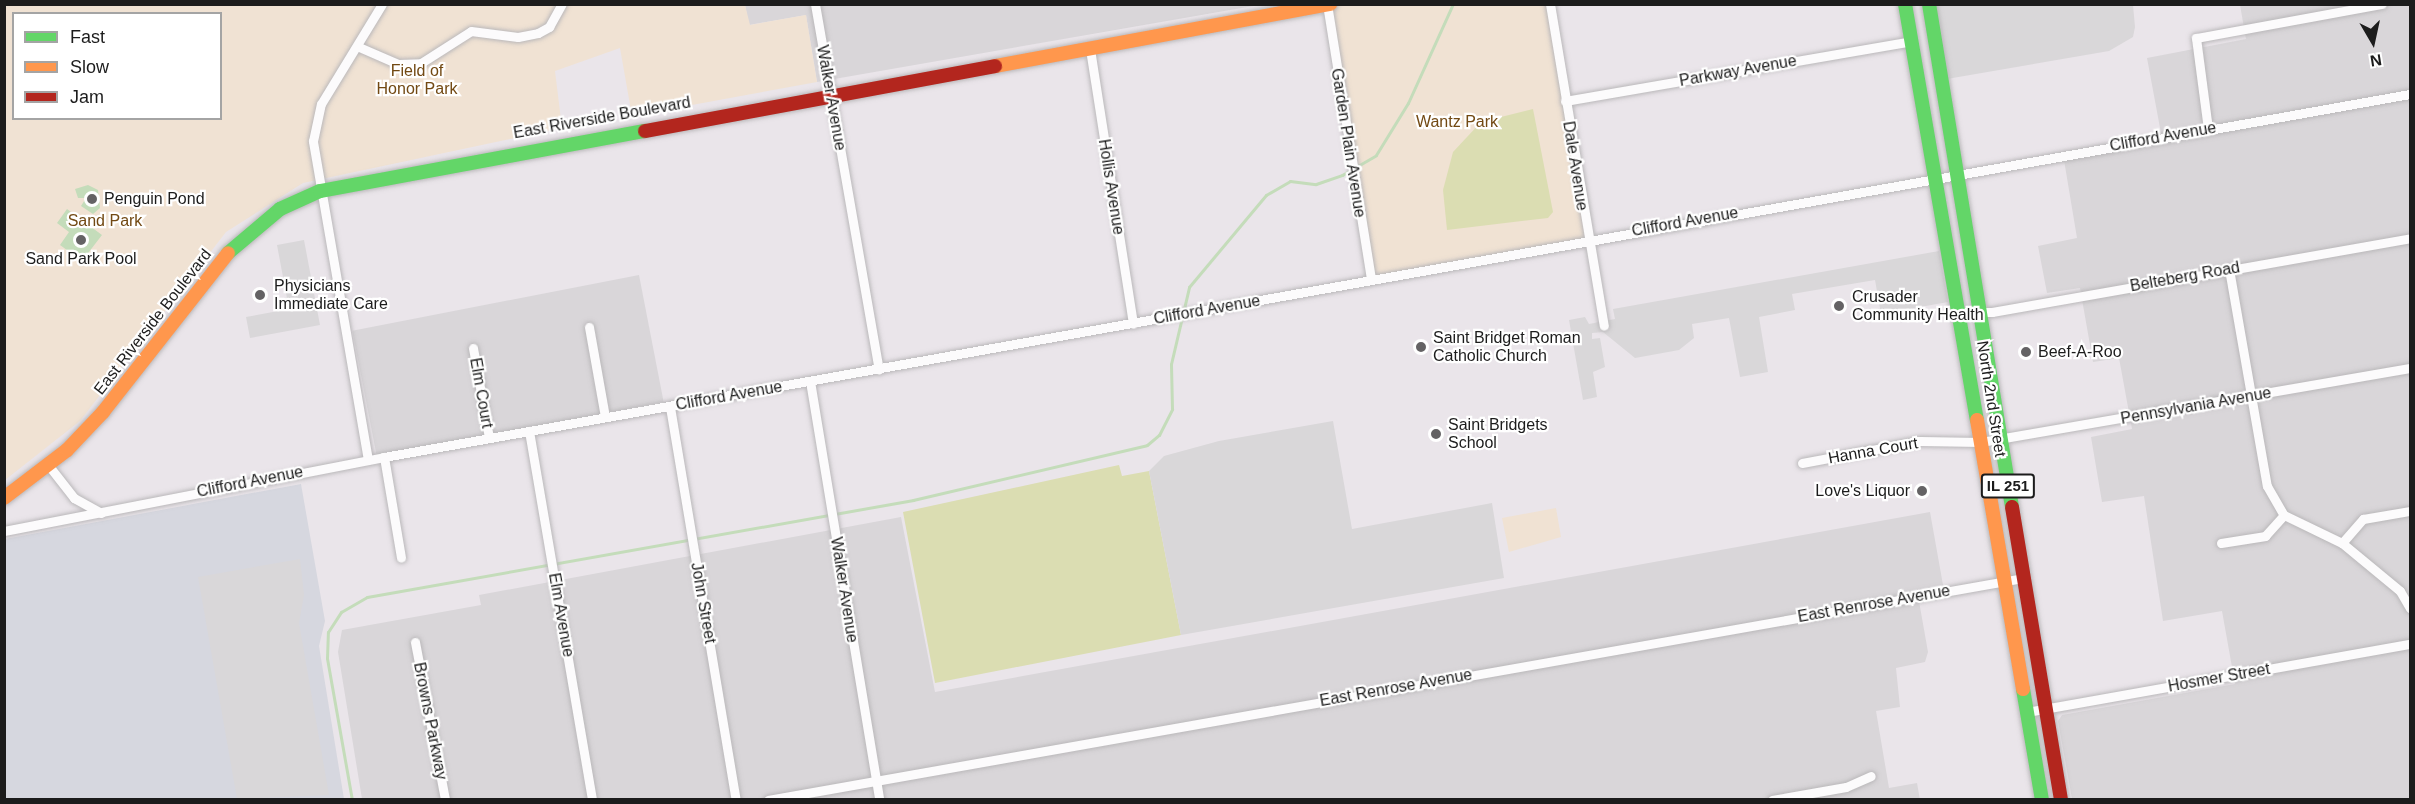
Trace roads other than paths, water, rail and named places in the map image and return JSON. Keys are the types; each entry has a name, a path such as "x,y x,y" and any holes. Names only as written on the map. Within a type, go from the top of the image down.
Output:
{"main road":[{"name":"North 2nd Street","path":"1905,4 2042,800"},
{"name":"North 2nd Street","path":"1929,4 1955,173 2061,800"},
{"name":"East Riverside Boulevard","path":"4,498 49,466 122,390 233,246 280,209 320,191 830,93 1090,49 1328,5"},
{"path":"1918,84 1941,81"}],"street":[{"path":"368,460 313,141 321,104 359,47 382,4"},
{"path":"359,47 398,64 421,63 471,31 518,37 538,33 555,18 562,4"},
{"name":"Walker Avenue","path":"815,4 879,369"},
{"name":"Dale Avenue","path":"1550,4 1586,239 1604,326"},
{"path":"2208,129 2196,38 2382,4"},
{"name":"Garden Plain Avenue","path":"1328,5 1353,184 1371,280"},
{"name":"Parkway Avenue","path":"1565,101 1911,42"},
{"name":"Hollis Avenue","path":"1090,49 1133,324"},
{"name":"Clifford Avenue","path":"4,531 368,460 604,417 1133,324 1955,173 2410,94"},
{"name":"Belteberg Road","path":"1959,312 1980,311 2410,238"},
{"path":"2229,269 2266,486 2284,515 2342,543 2400,591 2410,608"},
{"path":"589,327 604,417"},
{"name":"Elm Court","path":"474,348 489,438"},
{"name":"Pennsylvania Avenue","path":"1981,442 2410,368"},
{"name":"Walker Avenue","path":"810,381 879,800"},
{"name":"John Street","path":"670,407 736,800"},
{"name":"Elm Avenue","path":"529,431 592,800"},
{"name":"Hanna Court","path":"1802,463 1920,441 1981,442"},
{"path":"384,457 401,558"},
{"path":"49,466 74,498 101,513"},
{"path":"2342,543 2363,519 2410,511"},
{"path":"2221,543 2265,536 2284,515"},
{"name":"East Renrose Avenue","path":"768,800 875,779 2023,578"},
{"name":"Browns Parkway","path":"416,642 445,800"},
{"name":"Hosmer Street","path":"2027,712 2410,644"},
{"path":"1772,800 1853,785 1871,776"}],"waterway":[{"path":"352,800 327,658 328,632 341,612 367,597 913,500 1147,445 1159,435 1172,409 1171,364 1189,287 1266,195 1290,181 1316,184 1342,175 1376,155 1408,103 1453,4"}],"place":[{"name":"Penguin Pond","path":"92,199"},
{"name":"Sand Park Pool","path":"81,240"},
{"name":"Physicians Immediate Care","path":"260,295"},
{"name":"Crusader Community Health","path":"1839,306"},
{"name":"Saint Bridget Roman Catholic Church","path":"1421,347"},
{"name":"Beef-A-Roo","path":"2026,352"},
{"name":"Saint Bridgets School","path":"1436,434"},
{"name":"Love's Liquor","path":"1922,491"}],"park label":[{"name":"Field of Honor Park","path":"417,80"},
{"name":"Wantz Park","path":"1457,122"},
{"name":"Sand Park","path":"105,221"}]}
